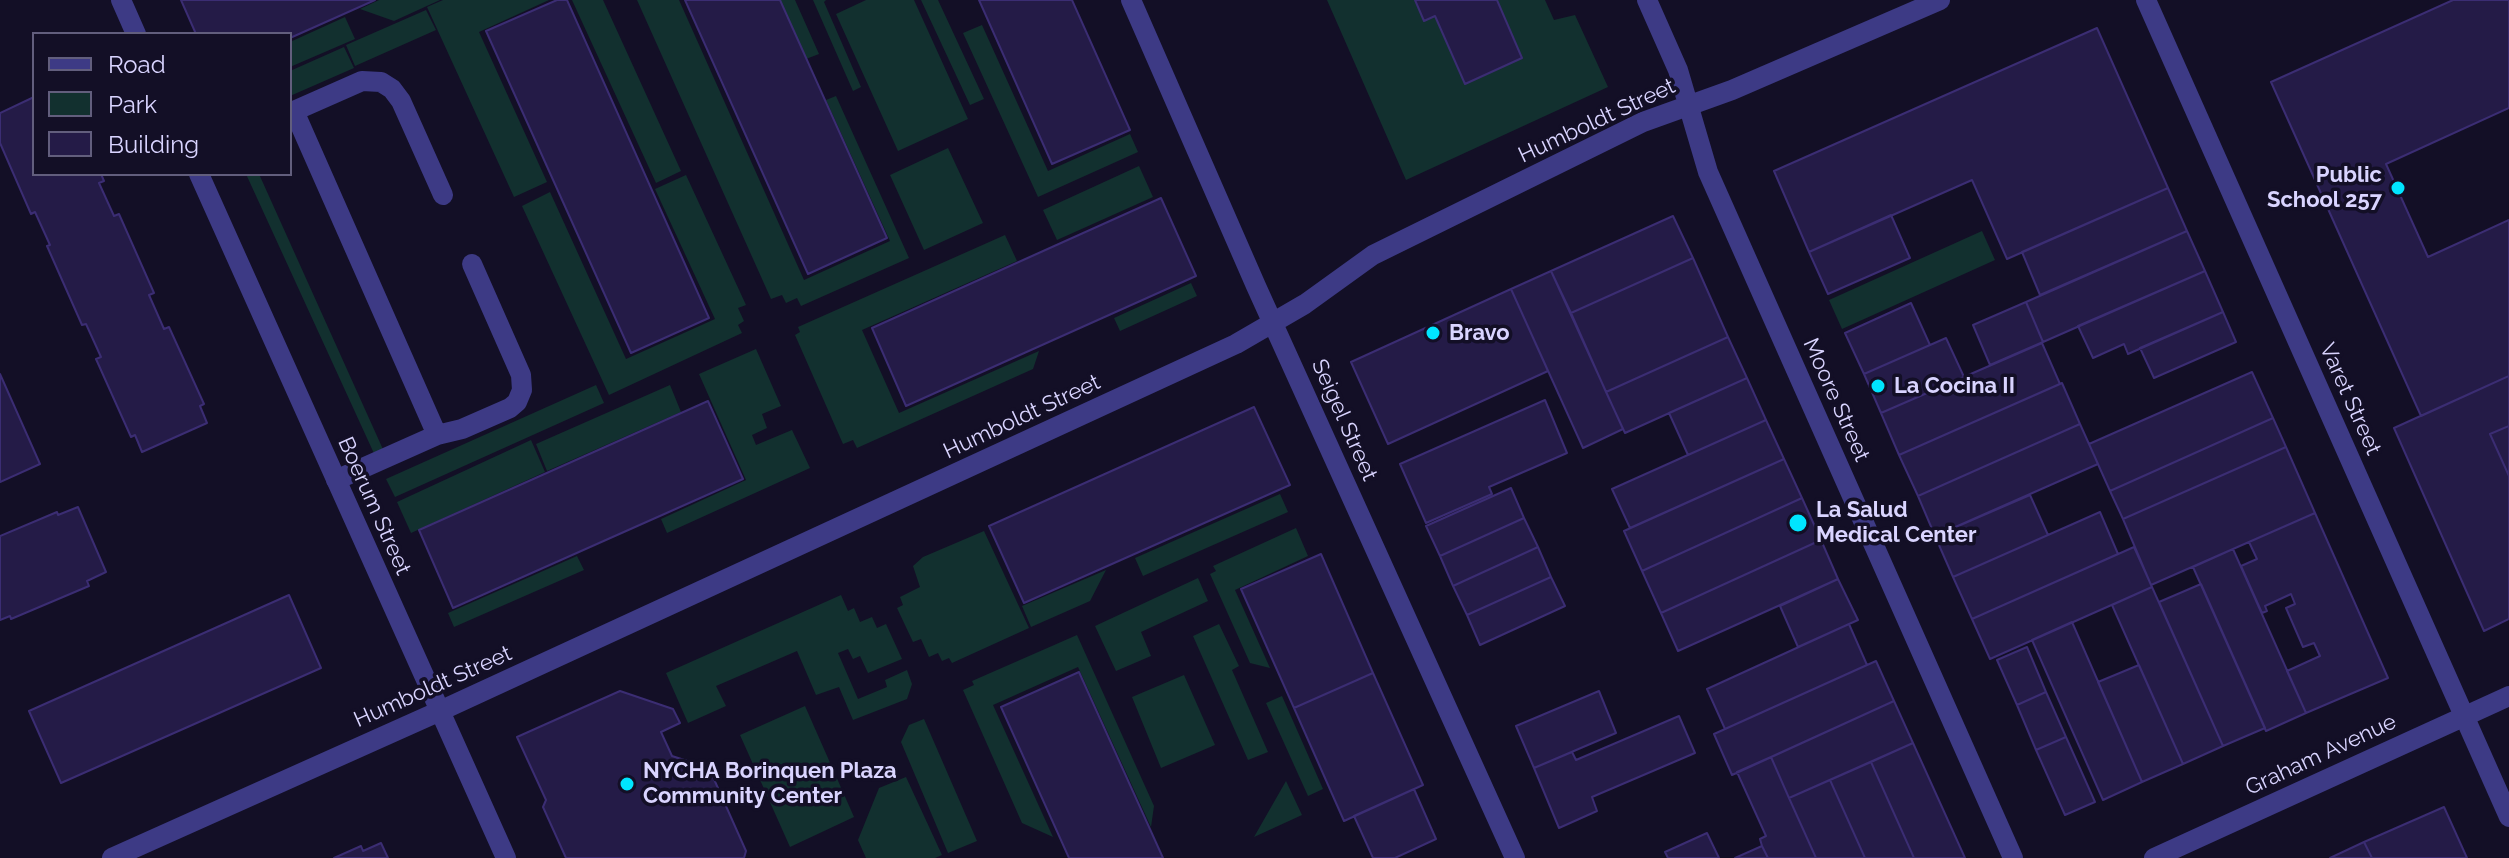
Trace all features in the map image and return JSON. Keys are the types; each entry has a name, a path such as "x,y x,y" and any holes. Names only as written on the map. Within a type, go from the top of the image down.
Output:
{"street":[{"path":"121,0 135,32"},
{"name":"Seigel Street","path":"1131,0 1515,858"},
{"name":"Moore Street","path":"1647,0 1678,70 1708,172 2013,858"},
{"name":"Humboldt Street","path":"112,858 440,711 1222,351 1305,304 1373,255 1643,122 1732,90 1940,0"},
{"name":"Varet Street","path":"2146,0 2509,817"},
{"path":"437,435 292,112 362,81 381,82 392,89 401,101 443,195"},
{"name":"Boerum Street","path":"200,176 506,858"},
{"path":"336,480 437,435 462,429 517,402 522,390 521,375 472,264"},
{"name":"Graham Avenue","path":"2154,858 2509,696"}],"green space":[{"path":"379,0 440,0 394,21 360,9"},
{"path":"443,0 549,0 479,32 547,182 514,197 427,7"},
{"path":"572,0 603,0 681,171 656,183"},
{"path":"637,0 679,0 804,280 890,241 826,100 836,96 909,258 801,306 797,298 786,303 782,295 771,299"},
{"path":"780,0 795,0 819,54 806,59"},
{"path":"813,0 826,0 824,2 861,87 853,91"},
{"path":"866,0 914,0 968,119 898,151 836,14"},
{"path":"921,0 938,0 984,99 970,105"},
{"path":"1327,0 1415,0 1424,20 1435,16 1465,83 1522,58 1497,0 1545,0 1554,20 1575,15 1608,87 1406,180"},
{"path":"426,10 436,30 355,66 346,45"},
{"path":"345,17 355,39 292,66 292,41"},
{"path":"982,25 1048,171 1130,134 1138,152 1038,197 963,33"},
{"path":"344,47 354,68 292,95 292,70"},
{"path":"948,148 983,223 924,250 890,175"},
{"path":"1139,166 1153,197 1057,240 1043,210"},
{"path":"686,175 746,305 738,308 744,321 738,325 742,333 609,395 522,206 550,192 626,359 715,319 655,189"},
{"path":"247,176 260,176 386,456 377,460"},
{"path":"1982,231 1995,260 1842,329 1829,300"},
{"path":"1005,235 1017,261 862,330 899,413 1039,351 1033,369 857,448 853,440 843,444 795,335 800,332 798,327"},
{"path":"1191,283 1197,296 1120,331 1114,318"},
{"path":"756,349 781,406 762,414 767,428 752,435 756,445 792,430 810,468 667,533 661,519 746,480 699,374"},
{"path":"596,385 604,403 395,497 386,479"},
{"path":"670,385 681,412 547,471 536,444"},
{"path":"531,440 545,472 411,533 397,502"},
{"path":"1280,494 1288,512 1143,576 1135,558"},
{"path":"1296,528 1308,556 1235,590 1270,668 1250,663 1210,574 1216,571 1213,566"},
{"path":"984,531 1029,628 952,663 949,658 942,661 938,653 929,657 921,639 913,642 897,608 903,605 900,597 920,587 913,566 923,557"},
{"path":"577,556 584,570 454,627 448,613"},
{"path":"1106,570 1090,601 1031,627 1022,606"},
{"path":"1198,578 1208,601 1141,632 1151,656 1116,671 1095,626"},
{"path":"841,595 848,611 854,608 860,622 872,617 877,628 886,624 902,659 868,673 860,656 853,659 848,649 838,653 858,699 887,687 885,680 907,670 912,684 907,699 853,720 839,687 816,695 797,651 716,686 726,706 688,723 666,673"},
{"path":"1219,624 1239,666 1232,670 1268,752 1248,760 1193,636"},
{"path":"1077,635 1154,806 1151,827 1078,667 993,705 1053,837 1022,823 963,690 974,685 972,681"},
{"path":"1184,675 1215,745 1161,768 1132,697"},
{"path":"1282,696 1323,789 1308,796 1266,703"},
{"path":"805,706 854,817 790,847 740,735"},
{"path":"924,719 977,841 948,853 901,742 909,725"},
{"path":"906,777 942,855 935,858 866,858 858,840 879,788"},
{"path":"1286,781 1302,815 1254,837"}],"building":[{"path":"181,0 375,0 292,37 292,32 195,32"},
{"path":"557,0 567,0 709,318 631,353 486,31"},
{"path":"685,0 780,0 887,238 808,274"},
{"path":"979,0 1072,0 1130,130 1052,164"},
{"path":"1415,0 1497,0 1522,58 1465,84 1435,16 1424,21"},
{"name":"Public School 257","path":"2453,0 2509,0 2509,108 2386,164 2428,257 2509,220 2509,376 2421,416 2271,82"},
{"path":"2097,28 2168,188 2007,259 1972,180 1809,252 1774,171"},
{"path":"32,98 32,176 102,176 104,181 99,183 114,216 119,214 154,293 149,295 164,329 169,327 204,404 200,406 207,423 142,452 135,435 131,437 96,359 101,357 86,324 82,325 47,246 50,245 35,212 31,214 0,143 0,113"},
{"path":"2168,188 2187,231 2040,295 2022,252"},
{"path":"1161,198 1196,276 906,406 872,328"},
{"path":"1891,215 1910,258 1828,294 1809,252"},
{"path":"1673,216 1693,258 1571,313 1551,271"},
{"path":"2187,231 2205,271 2043,342 2026,302"},
{"path":"1693,258 1728,337 1606,392 1571,313"},
{"path":"1551,271 1623,429 1583,448 1511,289"},
{"path":"2205,271 2223,312 2128,354 2124,344 2093,358 2078,326"},
{"path":"1511,289 1548,371 1388,444 1351,362"},
{"path":"2026,302 2043,342 1990,365 1973,325"},
{"path":"1911,303 1930,345 1864,374 1845,333"},
{"path":"2223,312 2236,342 2154,378 2140,348"},
{"path":"1728,337 1747,378 1625,433 1606,392"},
{"path":"1946,338 1964,377 1881,413 1864,374"},
{"path":"2042,343 2060,384 1899,455 1881,413"},
{"path":"2252,372 2273,418 2110,491 2089,444"},
{"path":"0,374 40,464 0,482"},
{"path":"2509,376 2509,426 2490,434 2509,476 2509,619 2484,631 2394,428"},
{"path":"1747,378 1766,420 1688,455 1669,413"},
{"path":"2062,383 2080,424 1918,496 1899,455"},
{"path":"1545,400 1567,453 1489,487 1492,494 1426,523 1400,464"},
{"path":"708,401 743,479 453,608 419,530"},
{"path":"1254,407 1290,485 1024,603 989,526"},
{"path":"2273,418 2286,447 2123,519 2110,491"},
{"path":"1766,420 1784,459 1630,528 1612,489"},
{"path":"2080,424 2098,464 1935,536 1918,496"},
{"path":"2509,426 2509,476 2490,434"},
{"path":"2286,447 2315,513 2151,585 2123,519"},
{"path":"1784,459 1802,498 1642,571 1624,531"},
{"path":"1511,488 1524,518 1440,556 1426,526"},
{"path":"2030,495 2048,535 1953,577 1935,536"},
{"path":"1802,498 1821,540 1661,613 1642,571"},
{"path":"78,507 106,572 87,581 89,586 11,619 10,616 0,620 0,536 57,512 58,515"},
{"path":"2100,512 2118,554 1972,619 1953,577"},
{"path":"2315,513 2388,678 2306,713 2287,671 2320,656 2314,643 2303,647 2286,608 2295,604 2291,594 2265,606 2267,611 2262,613 2241,566 2257,559 2249,542"},
{"path":"1524,518 1538,547 1453,586 1440,556"},
{"path":"1821,540 1838,579 1678,651 1661,613"},
{"path":"1538,547 1551,577 1467,615 1453,586"},
{"path":"2134,547 2152,587 1990,659 1972,619"},
{"path":"2233,549 2306,713 2266,731 2193,567"},
{"path":"1321,554 1373,673 1294,708 1241,589"},
{"path":"1551,577 1565,606 1480,645 1467,615"},
{"path":"1838,579 1858,620 1798,647 1780,606"},
{"path":"2201,584 2265,728 2223,746 2159,602"},
{"path":"2152,587 2223,746 2183,764 2112,605"},
{"path":"289,595 321,668 61,783 29,711"},
{"path":"2072,622 2142,782 2103,800 2032,640"},
{"path":"1849,624 1867,665 1725,729 1707,689"},
{"path":"2027,647 2046,692 2017,705 1997,660"},
{"path":"1876,661 1894,701 1732,775 1714,734"},
{"path":"2139,665 2183,764 2142,782 2098,682"},
{"path":"1079,672 1163,858 1069,858 1001,707"},
{"path":"1373,673 1423,785 1344,821 1294,708"},
{"name":"NYCHA Borinquen Plaza Community Center","path":"620,691 673,709 680,723 661,732 672,756 709,768 746,851 744,858 566,858 543,807 546,800 517,737"},
{"path":"1599,691 1616,733 1534,768 1516,726"},
{"path":"2046,692 2066,737 2036,750 2017,705"},
{"path":"1894,701 1913,743 1789,798 1771,757"},
{"path":"1679,716 1695,753 1592,797 1597,811 1559,828 1534,768 1572,752 1576,760"},
{"path":"2066,737 2095,802 2065,815 2036,750"},
{"path":"1913,743 1965,858 1914,858 1871,762"},
{"path":"1771,757 1816,858 1768,858 1762,846 1760,839 1766,836 1737,772"},
{"path":"1871,762 1914,858 1865,858 1830,780"},
{"path":"1830,780 1865,858 1816,858 1789,798"},
{"path":"1414,789 1436,839 1395,858 1373,858 1354,816"},
{"path":"2444,807 2467,858 2372,858 2364,842"},
{"path":"1707,833 1719,858 1668,858 1665,852"},
{"path":"2364,842 2372,858 2330,858"},
{"path":"381,843 388,858 334,858 361,846 363,851"},
{"path":"1762,846 1768,858 1735,858"}],"place":[{"name":"Public School 257","path":"2398,188"},
{"name":"Bravo","path":"1433,333"},
{"name":"La Cocina II","path":"1878,386"},
{"name":"La Salud Medical Center","path":"1798,523"},
{"name":"NYCHA Borinquen Plaza Community Center","path":"627,784"}]}
